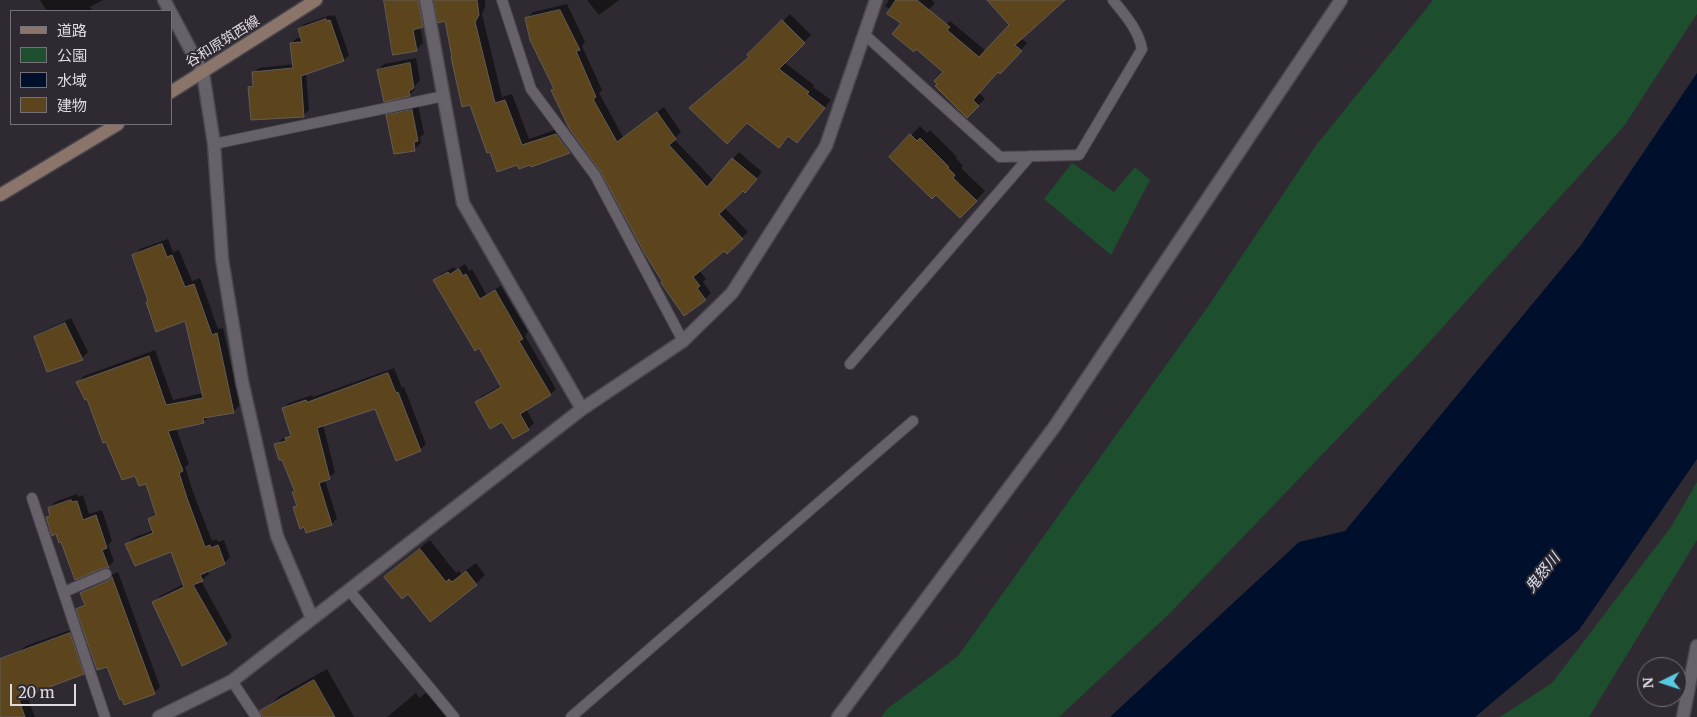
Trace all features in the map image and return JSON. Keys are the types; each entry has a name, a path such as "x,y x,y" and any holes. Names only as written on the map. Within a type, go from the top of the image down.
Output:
{"main road":[{"name":"谷和原筑西線","path":"172,91 316,0"},
{"path":"0,195 116,125"}],"street":[{"path":"426,0 463,203 582,409"},
{"path":"159,717 232,681 582,409 683,341 732,293 826,146 876,0"},
{"path":"838,717 1055,426 1341,0"},
{"path":"172,14 203,73 214,144 222,259 242,381 277,536 312,618"},
{"path":"1683,717 1697,646"}],"lane":[{"path":"502,0 531,89 595,175 683,341"},
{"path":"864,34 1000,157 1079,155 1142,49 1140,39 1131,23 1113,0"},
{"path":"214,144 444,96"},
{"path":"850,364 1030,156"},
{"path":"571,717 913,421"},
{"path":"32,498 105,717"},
{"path":"64,592 106,574"},
{"path":"348,590 454,717"},
{"path":"232,681 256,717"}],"green space":[{"path":"1433,0 1697,0 1697,14 1624,126 1414,359 1169,614 1059,717 881,717 887,709 958,656 1209,305 1314,148"},
{"path":"1072,163 1114,192 1135,167 1150,180 1111,255 1044,199"},
{"path":"1697,482 1697,540 1589,717 1500,717 1552,683 1671,527"}],"water":[{"name":"鬼怒川","path":"1697,73 1697,459 1579,630 1475,717 1110,717 1299,542 1345,531 1581,245"}],"building":[{"path":"384,0 418,0 423,27 413,30 417,51 393,55"},
{"path":"434,0 477,0 479,15 475,22 495,103 505,100 522,145 556,134 570,153 531,167 530,165 519,169 517,165 497,172 490,152 487,153 470,105 462,107 445,21 438,23"},
{"path":"896,0 917,0 950,27 947,30 979,57 1009,25 987,0 1065,0 1015,45 1022,51 1000,74 998,72 973,100 979,106 967,118 935,86 937,84 934,81 943,72 916,49 914,52 892,34 901,23 887,14"},
{"path":"560,10 580,50 576,51 596,97 593,99 617,142 657,112 676,139 669,145 707,187 732,158 757,179 745,193 743,191 719,214 743,239 727,254 724,251 693,277 700,286 697,288 706,300 684,316 661,283 662,281 645,254 601,172 569,128 551,90 554,89 530,40 525,18"},
{"path":"326,19 327,21 330,20 344,61 301,76 304,117 251,120 248,87 253,86 252,72 293,68 290,43 302,42 298,29"},
{"path":"782,20 805,43 779,69 809,92 807,94 825,108 797,143 788,136 779,148 747,123 727,144 689,108 749,57 747,55"},
{"path":"410,63 414,88 409,91 410,96 384,102 377,70"},
{"path":"412,110 418,141 414,142 415,151 394,154 386,115"},
{"path":"910,134 917,141 920,138 949,167 955,175 953,178 977,201 960,218 936,195 932,199 889,157"},
{"path":"162,244 167,257 172,255 185,287 194,284 212,335 217,333 234,413 203,418 204,423 168,431 183,471 179,473 205,547 210,545 211,548 218,545 225,564 200,575 203,581 193,585 227,644 182,666 152,602 184,587 171,552 135,566 125,544 153,533 148,519 156,515 146,484 139,486 135,476 122,480 106,442 103,443 87,399 85,400 76,382 149,356 166,405 203,398 185,321 156,332 146,302 148,301 132,255"},
{"path":"459,269 463,276 466,274 480,299 495,290 523,339 519,341 551,395 520,414 529,430 513,439 502,422 490,429 475,402 501,387 479,348 475,351 433,280 448,272 450,274"},
{"path":"65,323 83,360 47,372 34,337"},
{"path":"388,373 396,393 398,392 421,451 396,461 375,409 317,428 330,479 319,483 332,525 306,533 304,527 300,529 293,507 297,506 292,492 295,492 282,460 279,460 274,444 286,441 285,438 291,436 282,408 306,400 307,402"},
{"path":"71,500 72,502 77,501 83,520 96,515 107,548 102,550 109,568 103,568 75,580 61,542 59,543 56,534 52,536 46,517 50,516 48,508"},
{"path":"420,549 446,582 449,579 452,582 466,571 477,585 430,622 408,594 402,599 384,577"},
{"path":"112,577 155,694 124,705 122,699 120,700 107,667 97,670 76,609 85,605 80,593"},
{"path":"70,633 84,674 20,698 25,717 0,717 0,659"},
{"path":"314,680 335,717 263,717 260,711"}]}
